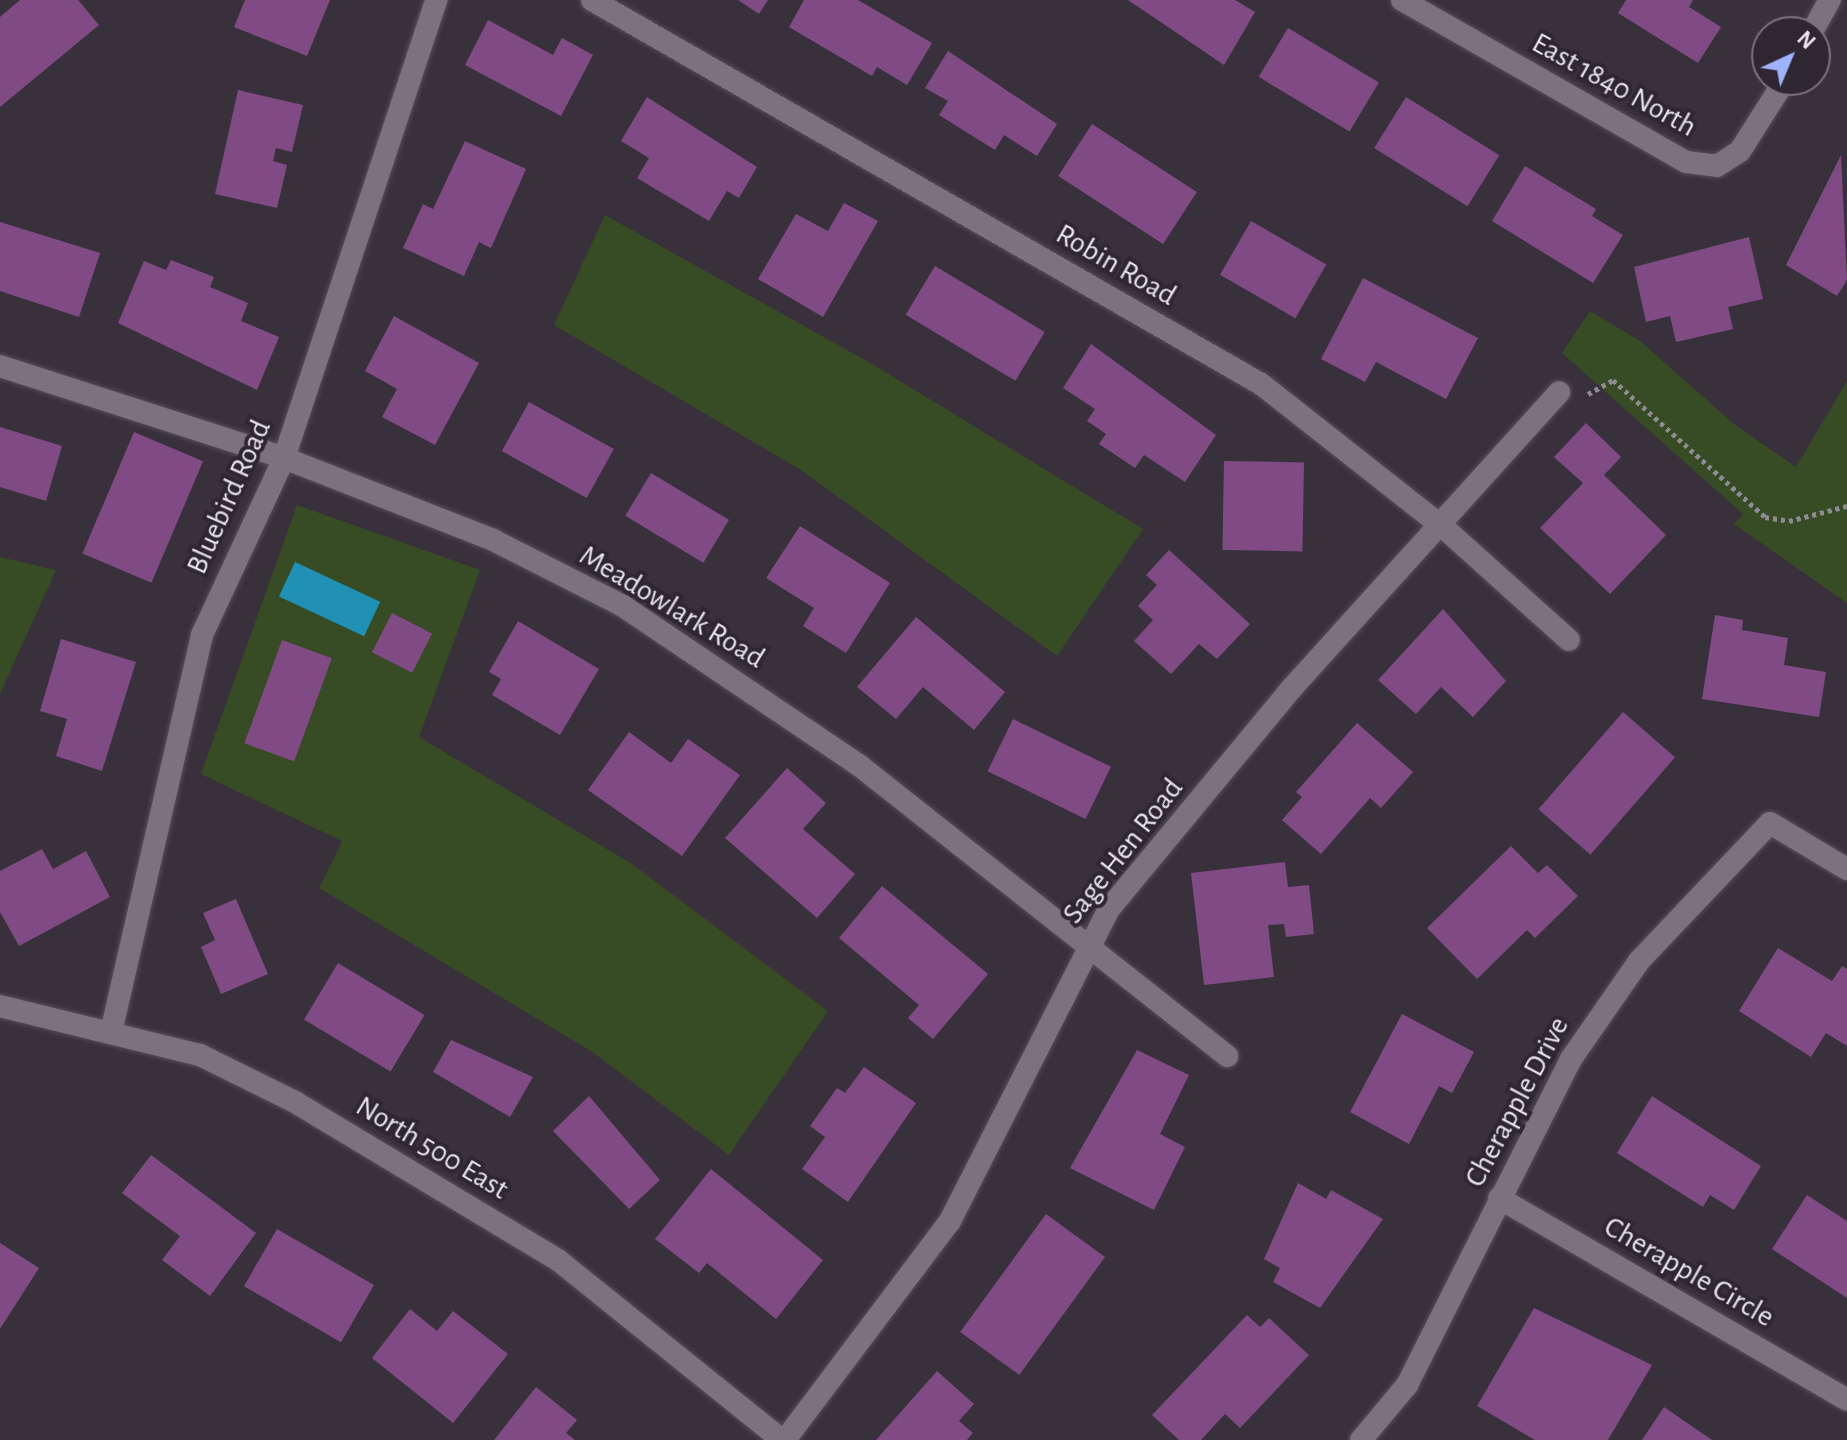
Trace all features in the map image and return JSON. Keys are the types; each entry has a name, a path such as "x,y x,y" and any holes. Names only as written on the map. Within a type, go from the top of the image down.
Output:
{"street":[{"name":"Bluebird Road","path":"112,1028 202,635 284,458 436,0"},
{"name":"Robin Road","path":"592,0 1261,384 1443,527 1569,640"},
{"name":"East 1840 North","path":"1402,0 1686,162 1717,166 1755,133 1776,96"},
{"name":"Meadowlark Road","path":"0,366 284,458 493,540 623,606 860,766 1227,1056"},
{"name":"Sage Hen Road","path":"783,1440 950,1221 1086,946 1291,689 1443,527 1559,392"},
{"name":"Cherapple Drive","path":"1361,1440 1407,1385 1499,1198 1604,1004 1770,823 1847,869"},
{"name":"North 500 East","path":"0,1006 112,1028 200,1055 434,1181 558,1260 783,1440"},
{"name":"Cherapple Circle","path":"1499,1198 1847,1400"}],"path":[{"path":"1559,392 1588,394 1613,380 1765,517 1789,521 1847,506"}],"green space":[{"path":"605,215 872,364 1143,529 1057,656 801,470 554,325"},
{"path":"1590,311 1640,341 1734,424 1796,467 1847,381 1847,603 1734,524 1743,514 1562,353"},
{"path":"297,505 480,570 419,737 632,864 828,1011 729,1155 591,1051 319,888 342,841 201,774"},
{"path":"0,557 56,570 0,694"}],"water":[{"path":"295,562 380,602 364,636 279,596"}],"building":[{"path":"20,0 78,0 99,25 0,107 0,17"},
{"path":"245,0 330,0 307,56 234,27"},
{"path":"738,0 768,0 759,14"},
{"path":"804,0 858,0 932,43 907,85 877,67 872,76 789,27"},
{"path":"1128,0 1235,0 1255,12 1224,65"},
{"path":"1626,0 1693,0 1689,7 1721,27 1698,63 1618,13"},
{"path":"488,20 553,55 562,38 593,55 561,116 465,65"},
{"path":"1288,28 1379,83 1350,131 1259,77"},
{"path":"948,51 1057,124 1037,156 1004,135 995,150 939,115 948,101 925,88"},
{"path":"238,90 303,105 292,152 276,148 273,161 287,165 277,208 215,194"},
{"path":"647,97 757,167 739,198 727,191 709,221 637,178 649,158 621,141"},
{"path":"1406,97 1499,155 1467,206 1374,148"},
{"path":"1092,124 1197,192 1163,244 1058,176"},
{"path":"465,141 526,169 491,248 479,242 464,276 403,248 423,204 433,209"},
{"path":"1841,155 1847,280 1837,296 1786,265"},
{"path":"1525,166 1596,209 1592,216 1623,235 1593,283 1492,221"},
{"path":"844,203 878,221 823,317 758,279 796,214 828,231"},
{"path":"1251,221 1326,264 1295,318 1220,275"},
{"path":"0,222 100,253 79,317 0,291"},
{"path":"1749,237 1763,299 1728,307 1733,329 1676,342 1670,316 1646,322 1634,267"},
{"path":"171,260 214,277 210,287 248,303 241,321 279,337 257,390 118,323 144,261 166,270"},
{"path":"935,266 1045,332 1015,381 906,315"},
{"path":"1363,278 1478,338 1446,399 1376,362 1365,382 1321,359"},
{"path":"394,316 479,363 435,445 382,417 397,389 365,371"},
{"path":"1091,344 1216,435 1185,482 1144,455 1135,468 1099,444 1106,434 1087,421 1095,409 1063,388"},
{"path":"529,402 614,449 587,498 502,451"},
{"path":"1586,423 1621,457 1604,475 1666,535 1610,594 1540,528 1583,483 1554,457"},
{"path":"0,427 62,446 46,501 0,487"},
{"path":"134,432 203,461 151,583 82,554"},
{"path":"1224,461 1304,462 1302,551 1222,550"},
{"path":"651,473 729,520 703,563 625,516"},
{"path":"800,526 890,583 846,653 803,626 814,608 766,578"},
{"path":"1169,550 1250,624 1217,659 1199,644 1171,674 1134,641 1153,620 1138,606 1157,585 1146,575"},
{"path":"1443,609 1506,681 1473,717 1441,687 1416,714 1378,680"},
{"path":"392,613 432,633 412,673 372,652"},
{"path":"1715,615 1743,620 1742,630 1788,638 1784,665 1826,672 1819,717 1702,699"},
{"path":"916,617 1005,692 974,730 923,687 896,719 857,687"},
{"path":"518,621 599,669 560,735 492,695 501,679 489,672"},
{"path":"61,639 136,662 102,771 56,756 67,719 40,711"},
{"path":"282,640 332,658 294,761 244,743"},
{"path":"1623,712 1675,757 1590,855 1538,809"},
{"path":"1013,719 1111,767 1086,819 988,771"},
{"path":"1357,723 1413,772 1381,808 1370,798 1321,854 1282,820 1302,797 1296,792"},
{"path":"629,732 671,763 688,739 740,775 682,856 588,790"},
{"path":"787,768 826,803 803,829 855,874 817,918 725,838"},
{"path":"1511,846 1538,873 1547,865 1578,896 1535,938 1527,930 1477,979 1427,928"},
{"path":"42,849 53,869 86,851 110,897 19,946 0,912 0,871"},
{"path":"1285,862 1288,887 1309,885 1314,934 1286,937 1284,924 1268,925 1274,977 1204,985 1191,873"},
{"path":"882,886 988,974 933,1039 908,1018 919,1005 839,938"},
{"path":"236,899 268,974 221,994 201,947 215,940 203,913"},
{"path":"1778,948 1832,981 1842,966 1847,969 1847,1046 1826,1033 1811,1057 1739,1011"},
{"path":"338,963 425,1015 391,1072 304,1020"},
{"path":"1402,1014 1474,1052 1452,1093 1439,1086 1409,1144 1350,1112"},
{"path":"451,1040 533,1077 510,1117 433,1072"},
{"path":"1137,1050 1189,1075 1160,1134 1185,1147 1154,1210 1070,1168"},
{"path":"864,1067 916,1103 848,1202 802,1169 825,1137 810,1126 837,1088 845,1093"},
{"path":"589,1096 660,1180 629,1209 553,1131"},
{"path":"1652,1096 1761,1166 1734,1210 1710,1195 1703,1207 1617,1153"},
{"path":"151,1155 256,1233 210,1296 162,1260 180,1236 122,1193"},
{"path":"711,1169 823,1260 776,1319 707,1263 699,1273 655,1239"},
{"path":"1298,1183 1326,1199 1331,1190 1383,1219 1320,1308 1273,1282 1280,1268 1264,1259"},
{"path":"1807,1195 1847,1221 1847,1298 1772,1249"},
{"path":"1046,1214 1105,1257 1019,1375 960,1332"},
{"path":"277,1229 374,1285 341,1342 244,1286"},
{"path":"0,1243 39,1268 0,1329"},
{"path":"1534,1308 1652,1365 1608,1440 1535,1440 1477,1406"},
{"path":"410,1309 437,1331 453,1311 508,1354 453,1423 372,1358"},
{"path":"1247,1315 1260,1327 1269,1318 1309,1355 1240,1428 1225,1414 1201,1440 1179,1440 1152,1415"},
{"path":"937,1371 974,1404 959,1421 973,1433 967,1440 876,1440"},
{"path":"536,1387 577,1420 566,1433 575,1440 494,1440"},
{"path":"1664,1407 1712,1440 1642,1440"}]}
